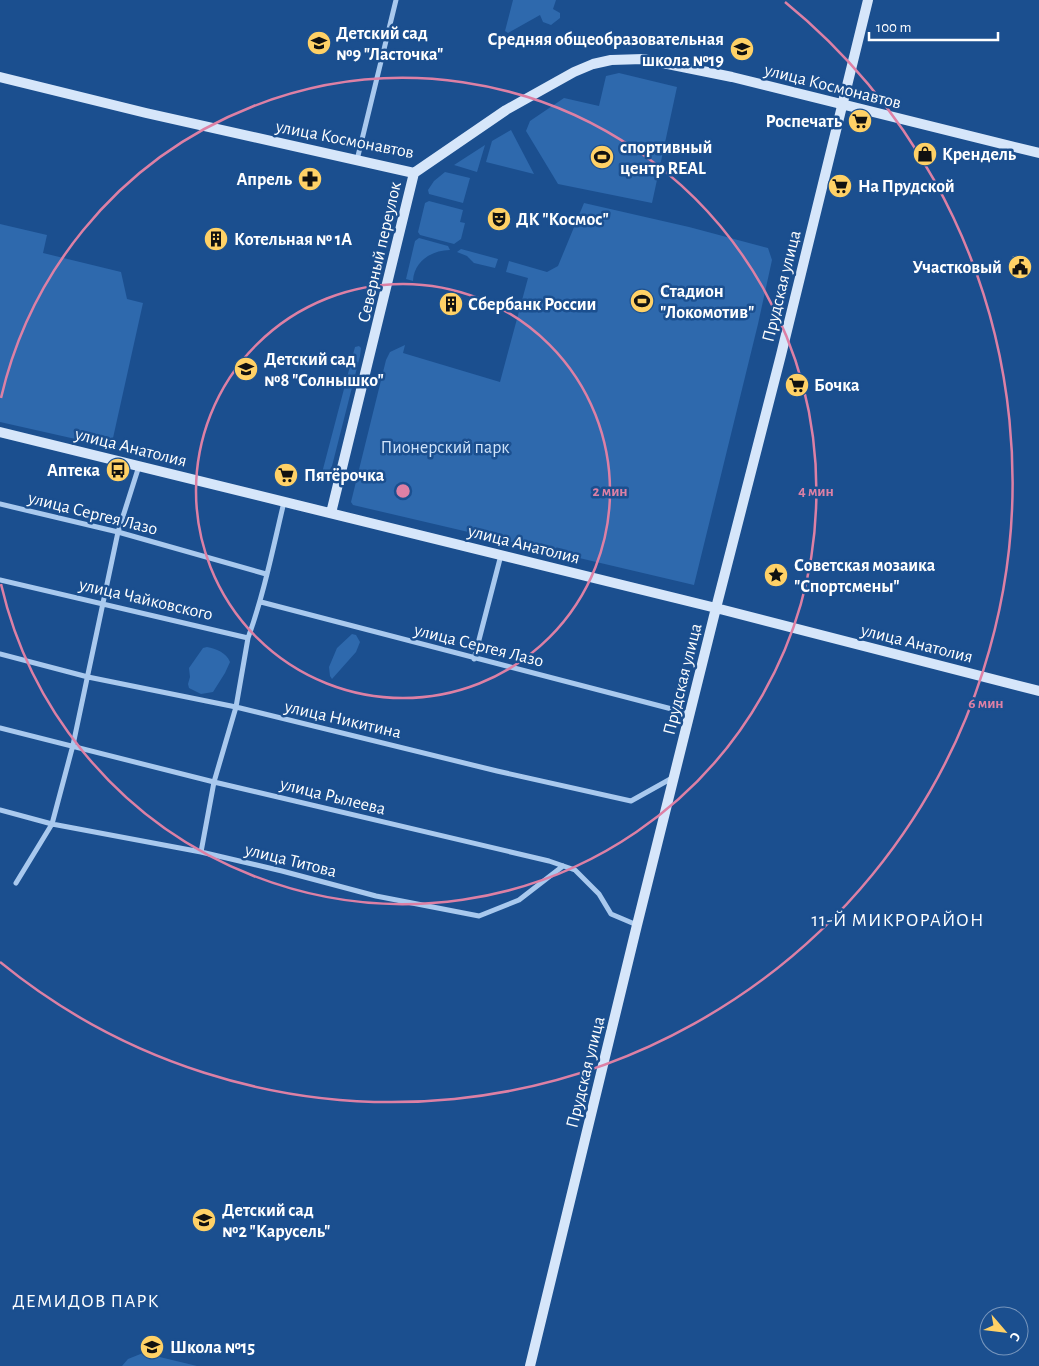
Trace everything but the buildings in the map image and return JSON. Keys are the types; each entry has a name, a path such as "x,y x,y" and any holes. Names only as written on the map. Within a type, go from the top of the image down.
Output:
{"street":[{"path":"357,160 396,0"},
{"name":"Прудская улица","path":"530,1366 637,925 781,355 868,0"},
{"name":"улица Космонавтов","path":"0,77 146,113 414,173 506,110 574,72 592,64 611,60 642,59 843,104 1039,153"},
{"name":"Северный переулок","path":"331,513 414,173"},
{"name":"улица Анатолия","path":"0,432 716,608 1039,691"},
{"path":"16,884 52,824 73,746 118,532 139,466"},
{"path":"200,852 214,782 236,707 248,638 261,602 284,502"},
{"name":"улица Сергея Лазо","path":"0,504 118,532 266,574"},
{"path":"474,659 501,555"},
{"name":"улица Чайковского","path":"0,580 248,638"},
{"name":"улица Сергея Лазо","path":"261,602 691,714"},
{"name":"улица Никитина","path":"0,654 88,678 236,707 497,771 631,801 674,777"},
{"name":"улица Рылеева","path":"0,728 214,782 549,861 575,870 599,894 611,914 637,925"},
{"name":"улица Титова","path":"0,810 52,824 200,852 376,896 479,916 519,900 562,866"}],"green space":[{"path":"513,0 556,0 553,9 560,13 560,18 551,25 543,22 540,15 508,33 505,31"},
{"name":"спортивный центр REAL","path":"619,73 677,87 652,203 558,184 526,131 530,121 564,98 599,106 606,76"},
{"path":"511,130 534,174 486,162 492,141"},
{"path":"485,145 477,172 454,165"},
{"path":"445,172 470,178 463,203 429,194 428,190 434,181"},
{"path":"429,201 463,210 460,222 465,223 461,239 454,244 420,235 418,232 425,203"},
{"name":"Пионерский парк","path":"584,203 689,227 768,248 772,260 694,585 353,505 351,502 386,360 390,352 405,345 403,353 500,382 528,278 506,272 509,261 547,272 558,266"},
{"path":"0,224 47,235 43,253 121,272 127,299 143,303 111,447 0,422"},
{"path":"419,238 448,246 450,250 437,252 420,262 413,281 406,279 415,241"},
{"path":"461,249 498,259 495,268 474,263 467,256 457,252"},
{"path":"359,346 361,348 360,356 332,466 326,476 323,473 323,469 355,347"},
{"path":"352,634 356,635 360,642 356,652 332,679 329,667 337,648"},
{"path":"207,647 223,653 230,662 213,692 201,694 189,688 189,668 203,648"},
{"path":"143,1353 197,1366 122,1366 128,1359"}],"place":[{"name":"Детский сад №9 \"Ласточка\"","path":"319,43"},
{"name":"Средняя общеобразовательная школа №19","path":"742,49"},
{"name":"Роспечать","path":"860,121"},
{"name":"Крендель","path":"925,154"},
{"name":"спортивный центр REAL","path":"602,157"},
{"name":"Апрель","path":"310,179"},
{"name":"На Прудской","path":"840,186"},
{"name":"ДК \"Космос\"","path":"499,219"},
{"name":"Котельная № 1А","path":"216,239"},
{"name":"Участковый","path":"1020,267"},
{"name":"Стадион \"Локомотив\"","path":"642,301"},
{"name":"Сбербанк России","path":"451,304"},
{"name":"Детский сад №8 \"Солнышко\"","path":"246,369"},
{"name":"Бочка","path":"797,385"},
{"name":"Аптека","path":"118,470"},
{"name":"Пятёрочка","path":"286,475"},
{"name":"Советская мозаика \"Спортсмены\"","path":"776,575"},
{"name":"Детский сад №2 \"Карусель\"","path":"204,1220"},
{"name":"Школа №15","path":"152,1347"}],"district":[{"name":"11-Й МИКРОРАЙОН","path":"898,919"},
{"name":"ДЕМИДОВ ПАРК","path":"86,1300"}]}
